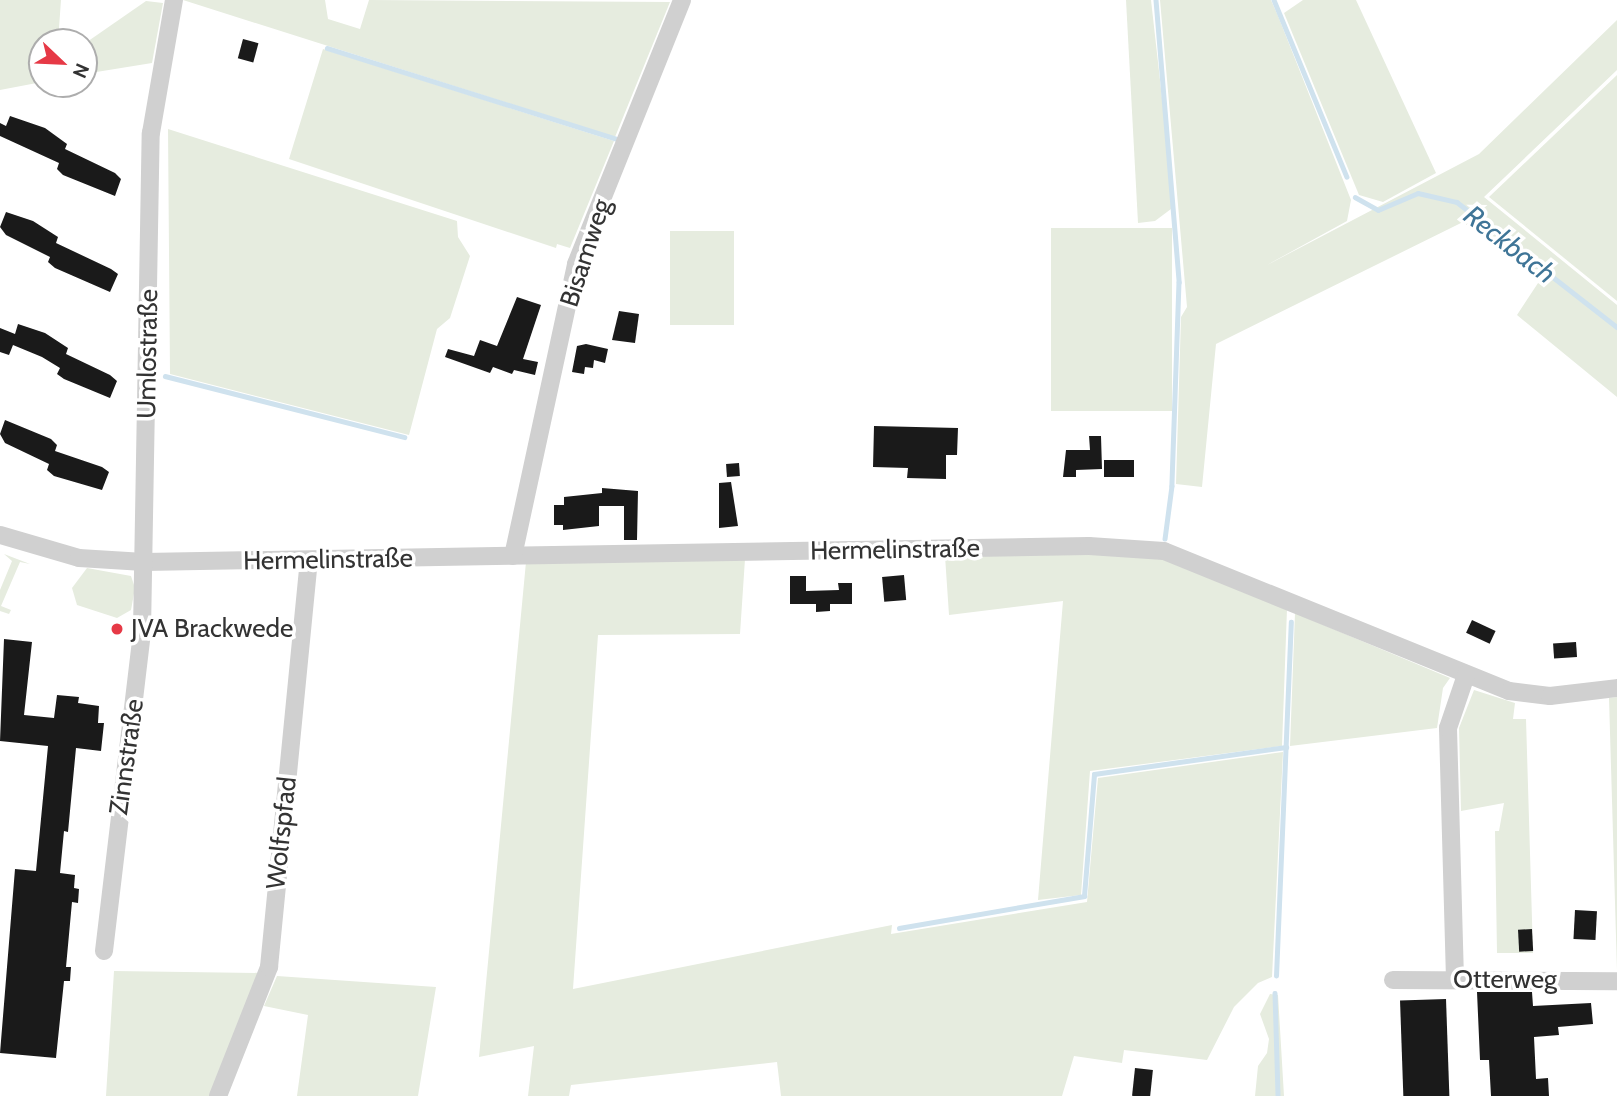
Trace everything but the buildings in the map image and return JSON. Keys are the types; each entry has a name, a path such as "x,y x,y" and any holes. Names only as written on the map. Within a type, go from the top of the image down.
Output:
{"street":[{"name":"Umlostraße","path":"144,562 151,133 174,0"},
{"name":"Bisamweg","path":"513,556 576,264 682,0"},
{"path":"0,535 60,554 144,562"},
{"name":"Hermelinstraße","path":"144,562 1089,546 1164,551 1466,675 1531,696 1617,688"},
{"name":"Wolfspfad","path":"219,1096 269,967 309,560"},
{"name":"Zinnstraße","path":"104,951 122,782 128,769 144,562"},
{"path":"1455,979 1448,727 1466,675"},
{"name":"Otterweg","path":"1393,980 1617,981"}],"shaded area":[{"path":"0,0 61,0 59,28 28,28 28,85 0,90"},
{"path":"183,0 325,0 328,19 360,29 369,0 670,2 615,137"},
{"path":"1126,0 1151,0 1173,196 1171,209 1155,221 1138,223"},
{"path":"1160,0 1271,0 1278,16 1351,200 1347,221 1267,265 1479,154 1617,20 1617,70 1484,197 1617,305 1617,397 1517,315 1540,280 1463,222 1216,344 1202,487 1176,484 1181,317 1187,307"},
{"path":"1303,0 1356,0 1436,173 1383,202 1359,195 1284,13"},
{"path":"146,1 163,3 152,63 98,72 98,34"},
{"path":"323,49 614,141 570,248 557,244 556,248 289,159"},
{"path":"1617,75 1617,301 1489,197"},
{"path":"168,129 457,221 458,237 470,256 450,318 437,329 409,435 170,374"},
{"path":"1051,228 1172,228 1172,411 1051,411"},
{"path":"670,231 734,231 734,325 670,325"},
{"path":"4,554 30,564 20,562 1,606 11,610 9,614 0,611 0,590 12,561"},
{"path":"945,556 1156,556 1287,609 1282,746 1090,771 1081,895 1038,900 1063,601 949,615"},
{"path":"745,559 740,634 598,635 573,989 892,925 891,934 1087,902 1098,778 1283,752 1272,977 1258,983 1234,1007 1207,1060 1124,1050 1122,1063 1074,1056 1062,1096 781,1096 777,1062 571,1085 569,1096 528,1096 534,1046 479,1057 526,562"},
{"path":"87,568 131,576 135,588 131,610 117,618 77,605 72,588"},
{"path":"1295,613 1450,678 1443,688 1437,728 1290,746"},
{"path":"1474,690 1515,703 1513,719 1526,719 1533,953 1497,953 1495,831 1499,831 1504,803 1461,811 1459,728"},
{"path":"1617,697 1617,971 1609,698"},
{"path":"114,971 264,973 213,1096 106,1096"},
{"path":"277,976 436,987 418,1096 297,1096 308,1015 264,1006"},
{"path":"1270,994 1278,995 1284,1096 1255,1096 1258,1066 1267,1053 1269,1039 1260,1014"}],"waterway":[{"path":"1156,0 1179,282 1172,486 1165,539"},
{"name":"Reckbach","path":"1274,0 1347,177"},
{"path":"327,48 617,139"},
{"name":"Reckbach","path":"1355,197 1378,210 1418,193 1457,202 1617,327"},
{"path":"165,376 404,437"},
{"path":"1276,976 1291,622"},
{"path":"899,928 1084,896 1094,774 1286,747"},
{"path":"1275,993 1278,1096"}],"place":[{"name":"JVA Brackwede","path":"117,629"}]}
